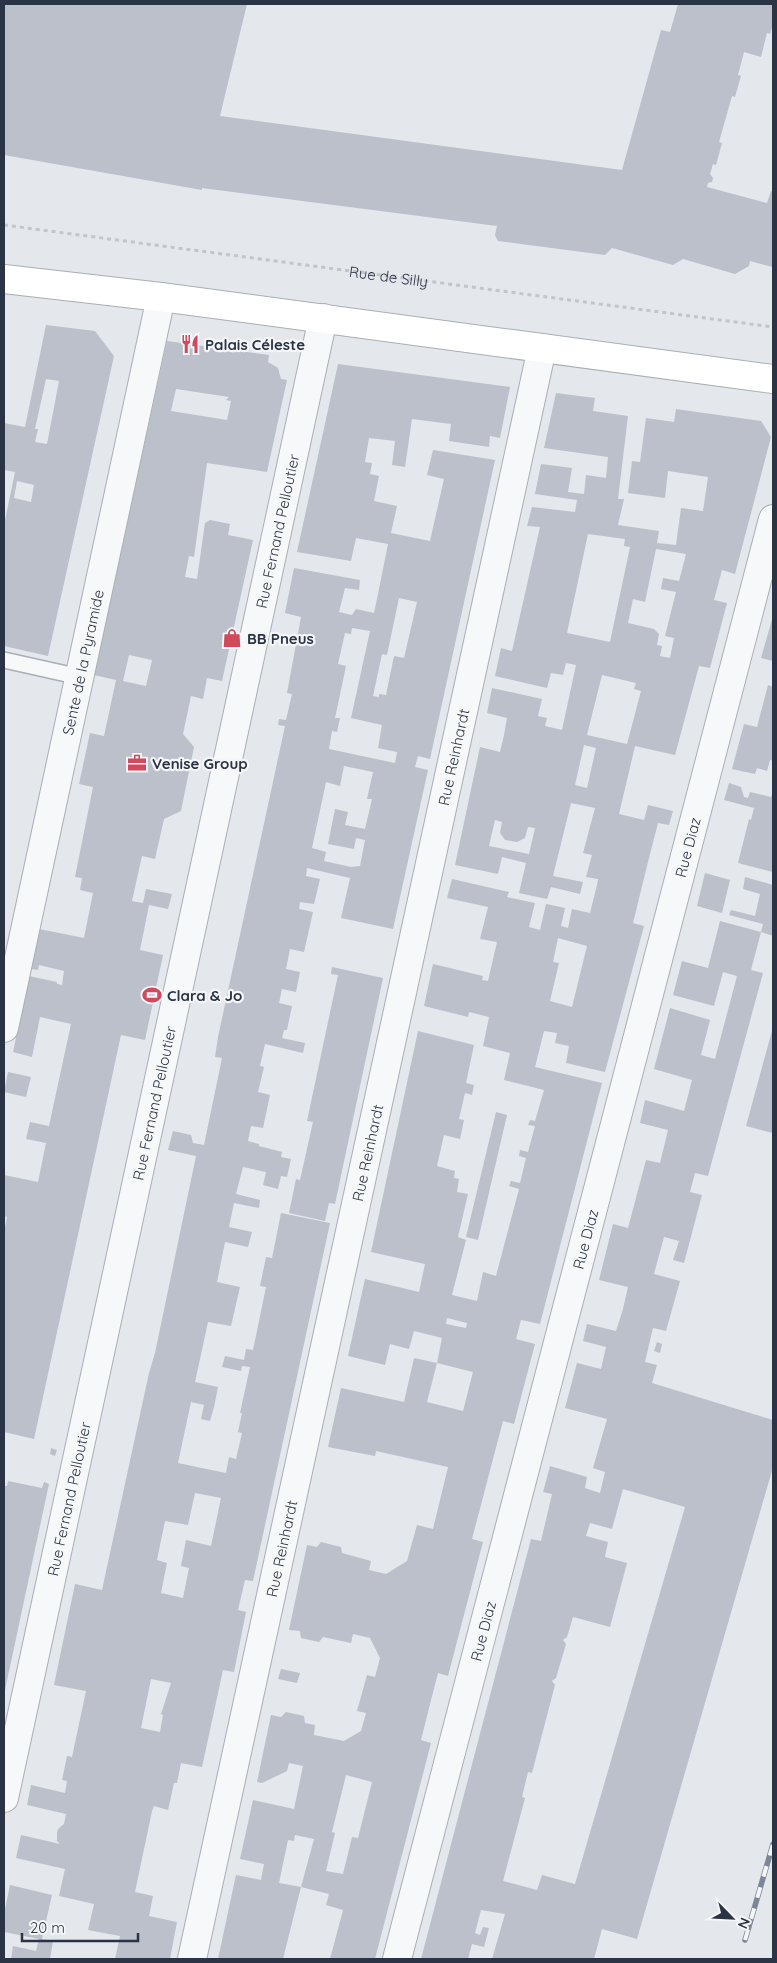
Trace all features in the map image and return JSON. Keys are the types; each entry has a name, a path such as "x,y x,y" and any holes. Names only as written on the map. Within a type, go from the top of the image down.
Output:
{"main road":[{"path":"4,279 323,318 773,379"}],"street":[{"name":"Sente de la Pyramide","path":"4,1028 161,297"},
{"name":"Rue Fernand Pelloutier","path":"4,1798 323,318"},
{"name":"Rue Reinhardt","path":"192,1959 542,348"},
{"name":"Rue Diaz","path":"397,1959 773,519"}],"lane":[{"path":"4,660 80,677"}],"path":[{"name":"Rue de Silly","path":"4,225 773,328"}],"building":[{"path":"4,4 247,4 220,116 622,170 661,30 670,32 678,4 773,4 773,24 770,34 767,33 761,57 744,52 738,75 741,76 735,97 732,96 719,142 722,143 716,165 713,164 710,174 713,178 712,182 708,183 707,187 767,203 771,191 773,192 773,267 750,261 749,266 735,274 683,259 673,265 612,248 605,255 498,241 495,235 497,226 202,188 202,190 4,155"},
{"path":"46,325 95,331 114,356 48,656 4,646 4,525 15,472 4,470 4,423 25,427","holes":["46,379 59,381 47,444 35,442 38,429 35,429","17,481 34,485 31,502 14,498"]},
{"path":"167,341 269,355 268,362 278,368 281,379 287,380 267,472 207,463 194,557 189,556 185,577 197,579 205,523 210,520 230,524 228,535 253,540 222,681 207,678 203,699 191,696 183,734 194,747 181,811 164,819 155,859 142,856 132,901 143,903 146,889 172,894 168,909 149,905 140,950 163,955 145,1040 121,1035 34,1439 4,1432 4,1232 7,1217 4,1216 4,1175 38,1182 46,1143 26,1139 30,1122 49,1126 71,1024 40,1017 32,1057 13,1052 29,976 57,982 57,984 62,985 64,971 39,965 38,970 31,969 39,929 84,938 93,893 80,890 82,878 75,877 93,787 79,784 90,733 104,736 116,680 94,675","holes":["176,389 229,397 226,400 231,401 227,420 171,411","129,655 152,660 146,686 123,681"]},
{"path":"338,364 510,387 500,438 490,436 489,447 449,441 451,424 412,419 405,467 392,465 395,441 369,438 365,462 372,463 370,474 379,476 374,501 397,506 391,533 430,541 444,479 427,475 433,450 495,460 430,759 418,756 415,767 428,770 393,929 341,918 350,878 307,868 306,876 320,879 314,904 300,902 299,909 313,912 304,952 290,949 286,969 300,972 296,992 282,989 279,1003 292,1006 287,1030 284,1030 282,1038 305,1043 303,1053 265,1044 260,1066 264,1067 258,1092 270,1095 263,1128 251,1126 248,1141 282,1152 281,1157 291,1159 287,1177 281,1176 278,1189 263,1185 266,1172 243,1167 236,1194 260,1200 259,1208 234,1203 229,1227 252,1232 248,1247 225,1242 217,1282 240,1287 231,1326 208,1322 195,1382 218,1387 214,1407 210,1421 201,1419 204,1405 191,1402 178,1463 226,1473 229,1457 236,1459 242,1433 238,1432 242,1413 240,1413 250,1367 242,1366 241,1371 222,1367 225,1356 244,1360 246,1349 253,1350 266,1287 260,1286 266,1257 272,1258 281,1213 330,1223 253,1581 245,1580 238,1610 246,1612 234,1672 223,1670 202,1767 181,1763 168,1810 154,1806 152,1811 135,1892 153,1896 149,1916 177,1922 170,1959 115,1959 120,1936 88,1930 94,1904 59,1896 65,1869 16,1858 21,1835 60,1844 57,1841 57,1833 58,1829 64,1824 66,1814 27,1805 31,1785 65,1793 67,1781 62,1780 67,1756 72,1757 86,1691 54,1685 75,1584 102,1590 155,1353 196,1156 168,1150 173,1131 191,1135 193,1143 204,1145 222,1058 215,1057 218,1037 285,726 278,725 279,719 286,720 292,694 287,693 301,617 285,613 294,568 360,580 359,590 345,588 339,612 352,615 356,609 374,613 388,544 356,538 351,561 297,552","holes":["399,598 417,602 404,658 394,656 386,695 379,694 379,697 373,696 382,654 387,655","352,628 370,631 351,718 382,725 378,748 397,752 395,763 329,749 332,731 337,732 340,718 335,718 346,666 338,664 345,633 351,634","344,766 373,772 367,799 372,799 365,829 345,825 348,812 335,809 328,844 354,849 356,838 365,840 360,866 351,867 324,861 326,852 312,848 326,782 340,786","195,1493 221,1498 211,1546 186,1540 181,1566 189,1568 183,1598 161,1593 167,1563 157,1560 165,1521 188,1525","151,1679 171,1683 161,1714 163,1715 160,1732 141,1728"]},
{"path":"556,393 595,398 593,411 628,416 618,499 624,499 618,525 659,531 657,543 676,545 681,508 703,511 708,477 668,471 665,498 628,493 632,461 640,462 646,418 674,422 676,409 761,421 771,437 735,574 722,570 714,600 727,603 710,668 699,666 675,755 635,746 619,814 644,820 648,805 673,811 669,825 658,823 633,923 644,926 605,1072 566,1063 569,1046 555,1043 557,1033 544,1031 535,1067 602,1083 540,1324 521,1320 516,1339 535,1344 514,1424 503,1421 472,1539 483,1542 448,1676 438,1673 421,1740 431,1743 375,1959 330,1959 343,1910 326,1905 329,1894 301,1887 283,1959 218,1959 236,1875 261,1880 264,1864 240,1859 253,1800 294,1809 303,1766 289,1763 287,1771 262,1783 257,1782 271,1715 281,1717 286,1712 304,1716 305,1723 315,1725 314,1735 344,1741 361,1731 366,1713 357,1711 367,1675 375,1677 380,1658 370,1638 353,1634 351,1643 323,1637 319,1642 301,1638 300,1631 289,1630 307,1545 317,1547 321,1542 341,1547 342,1553 371,1561 369,1570 386,1574 407,1561 417,1525 433,1529 448,1467 376,1451 375,1456 328,1447 341,1388 404,1402 414,1358 437,1363 442,1338 414,1331 409,1349 390,1344 385,1365 348,1356 365,1279 419,1292 425,1264 371,1252 418,1031 474,1045 466,1083 474,1085 472,1095 465,1093 459,1119 464,1120 460,1139 444,1135 437,1166 455,1171 454,1178 459,1179 457,1192 468,1194 458,1237 466,1240 452,1295 477,1301 483,1272 496,1276 519,1189 509,1186 511,1181 520,1183 526,1158 519,1156 520,1150 528,1152 535,1126 528,1125 530,1120 535,1121 544,1090 504,1080 510,1053 483,1046 489,1017 469,1012 468,1017 424,1006 433,964 483,976 482,980 488,981 497,942 480,939 488,907 447,898 452,879 509,892 507,897 535,903 529,927 540,930 546,904 565,908 561,926 568,928 572,909 590,913 597,885 598,879 586,877 592,855 583,853 595,808 571,803 553,876 583,882 580,894 551,887 547,899 519,893 526,863 502,857 498,874 455,865 480,747 500,752 504,735 507,718 487,713 492,688 542,699 538,716 547,718 545,726 562,730 576,665 566,663 563,675 551,673 547,688 495,676 501,648 512,651 540,527 527,526 532,507 575,512 577,500 535,494 541,464 572,468 568,492 584,494 586,475 606,478 608,457 544,448","holes":["588,534 625,539 624,546 630,547 610,642 567,633","656,549 686,554 679,581 663,578 661,589 676,592 665,636 674,638 670,658 660,656 662,646 657,645 659,634 654,629 628,623 633,599 645,602","602,675 636,683 634,689 641,691 627,744 587,735","584,745 596,748 587,788 575,785","495,820 502,822 500,833 505,840 517,842 525,838 528,827 535,828 529,854 489,846","558,938 587,946 572,1007 550,1001 559,963 553,962","447,1318 467,1323 466,1328 446,1324","437,1363 473,1372 463,1411 427,1402","346,1775 372,1782 358,1838 352,1837 343,1874 326,1871 335,1833 332,1832","295,1835 314,1839 301,1887 279,1883 288,1840 294,1841"]},
{"path":"773,616 773,661 761,658"},
{"path":"768,685 773,687 773,761 770,760 767,771 757,768 755,774 732,769 744,724 757,727"},
{"path":"729,783 741,787 744,797 748,798 750,792 771,797 773,792 773,872 738,863 749,819 751,820 754,808 724,800"},
{"path":"705,873 730,880 722,913 697,906"},
{"path":"745,877 773,885 773,936 761,932 763,924 729,915 731,910 755,916 760,894 743,889"},
{"path":"720,921 761,932 751,970 763,973 708,1176 695,1173 690,1192 702,1195 684,1263 673,1260 679,1241 664,1237 654,1274 680,1281 666,1331 653,1328 645,1362 657,1365 652,1383 773,1420 773,1467 637,1939 602,1929 594,1959 492,1959 505,1914 481,1910 475,1933 480,1935 483,1927 489,1928 484,1947 472,1944 468,1959 421,1959 531,1539 541,1541 552,1494 543,1492 550,1466 587,1477 585,1488 600,1493 605,1472 593,1468 607,1419 565,1408 577,1363 601,1369 606,1347 583,1341 587,1324 616,1331 623,1309 628,1287 599,1280 613,1224 628,1228 646,1160 660,1163 668,1130 640,1123 645,1100 684,1111 692,1080 654,1069 670,1008 710,1020 701,1055 715,1059 737,976 723,972 714,1006 673,995 682,961 708,968","holes":["623,1489 685,1507 575,1884 542,1875 537,1890 503,1881 525,1798 522,1797 528,1772 532,1773 555,1685 552,1681 556,1678 566,1644 563,1640 567,1637 573,1617 610,1627 627,1563 605,1557 608,1542 586,1536 590,1523 612,1529"]},
{"path":"332,967 383,978 335,1204 329,1203 325,1221 289,1213 296,1179 300,1180 313,1122 307,1121 338,975 331,974"},
{"path":"773,1027 773,1133 746,1126"},
{"path":"8,1072 31,1077 26,1097 4,1092"},
{"path":"496,1112 507,1115 478,1240 466,1237"},
{"path":"657,1342 662,1344 660,1353 654,1351"},
{"path":"51,1448 57,1450 55,1456 50,1454"},
{"path":"8,1481 42,1488 44,1482 49,1484 5,1690 4,1486 7,1486"},
{"path":"281,1669 300,1673 297,1683 278,1679"},
{"path":"10,1885 52,1895 42,1939 53,1941 50,1959 11,1959 13,1946 36,1951 39,1939 4,1932 4,1914"}],"railway":[{"path":"745,1940 773,1844"}],"place":[{"name":"Palais Céleste","path":"190,344"},
{"name":"BB Pneus","path":"232,638"},
{"name":"Venise Group","path":"137,763"},
{"name":"Clara & Jo","path":"152,995"}]}
